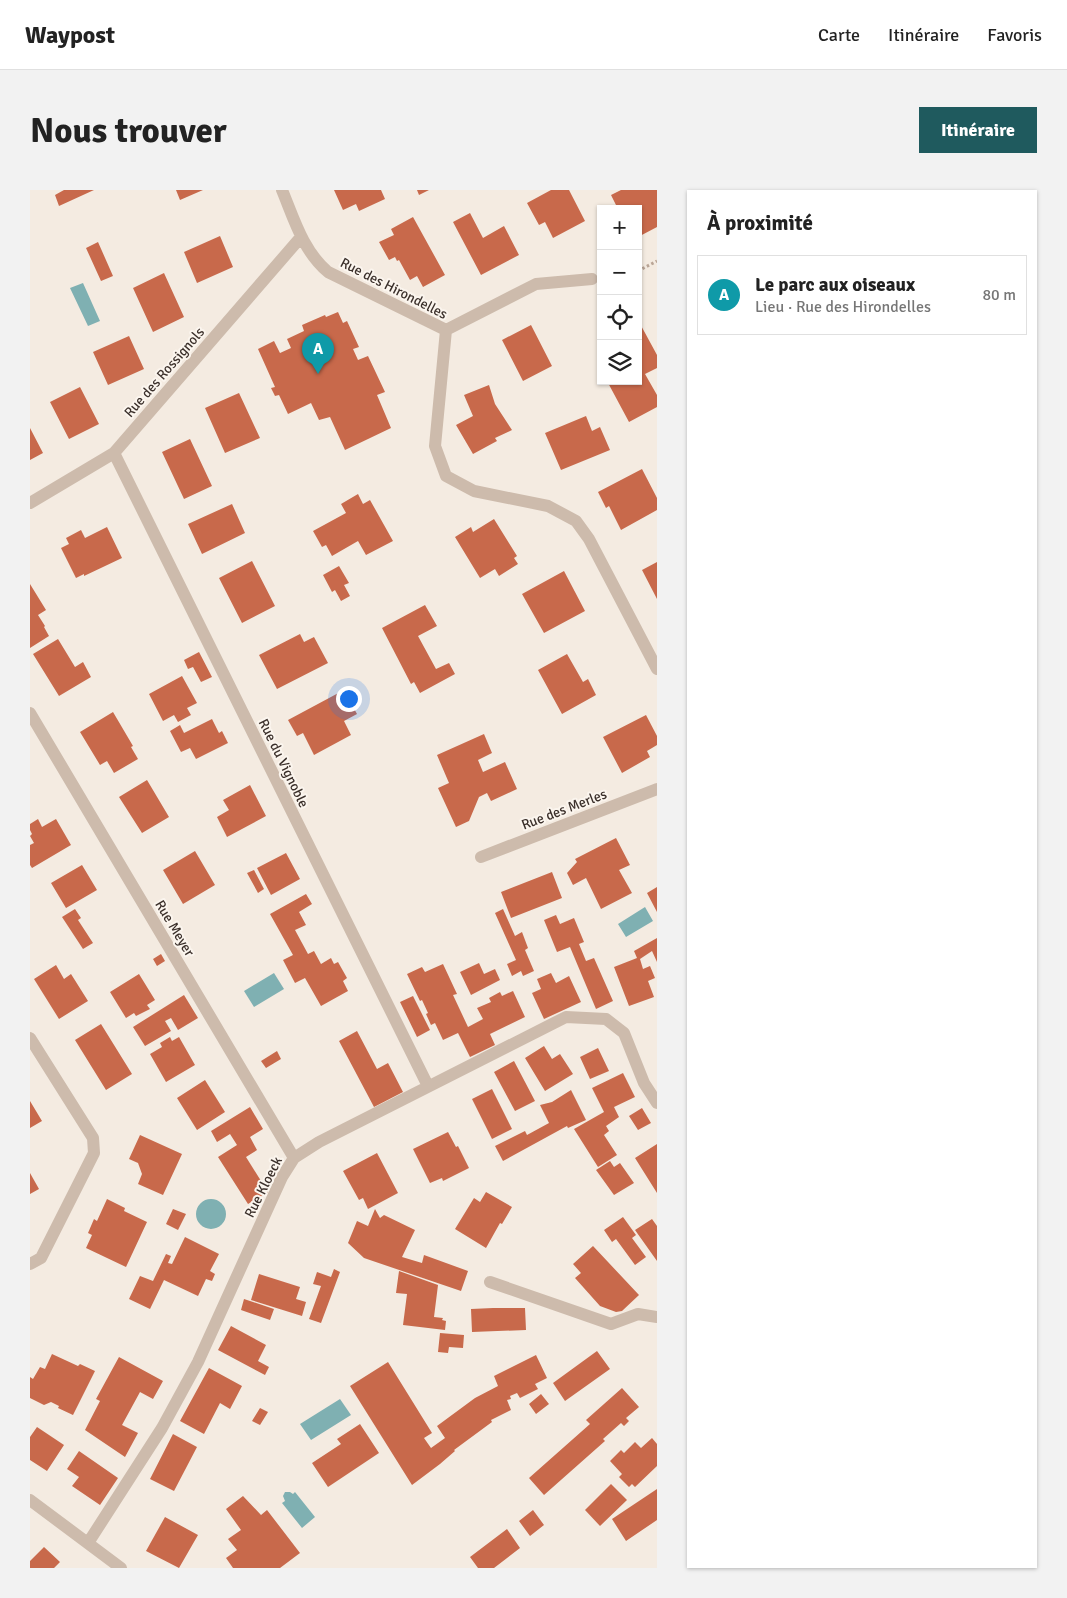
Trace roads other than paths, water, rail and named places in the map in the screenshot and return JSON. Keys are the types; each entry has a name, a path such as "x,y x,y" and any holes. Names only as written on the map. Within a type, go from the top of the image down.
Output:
{"street":[{"name":"Rue des Hirondelles","path":"282,190 301,237 317,263 328,272 446,330 435,446 446,476 474,491 548,506 576,521 588,539 657,669"},
{"name":"Rue des Rossignols","path":"30,503 114,453 301,237"},
{"path":"446,330 536,284 592,279"},
{"name":"Rue du Vignoble","path":"114,453 428,1086"},
{"name":"Rue Meyer","path":"30,712 294,1158"},
{"name":"Rue des Merles","path":"481,857 657,789"},
{"name":"Rue Kloeck","path":"88,1543 162,1428 198,1362 282,1177 294,1158 319,1142 566,1017 606,1020 624,1033 644,1083 657,1103"},
{"path":"30,1038 92,1138 94,1152 40,1258 30,1264"},
{"path":"490,1282 611,1324 638,1314 657,1317"},
{"path":"30,1500 121,1568"}],"water":[{"path":"83,283 100,321 88,326 70,288"},
{"path":"645,907 653,921 626,937 618,924"},
{"path":"274,973 284,989 254,1007 244,991"},
{"path":"211,1199 222,1203 226,1214 222,1225 211,1229 200,1225 196,1214 200,1203"},
{"path":"340,1399 351,1415 311,1440 300,1424"},
{"path":"285,1492 293,1494 295,1492 315,1517 302,1528 282,1503 285,1501 283,1496"}],"place":[{"name":"Le parc aux oiseaux","path":"318,374"}]}
